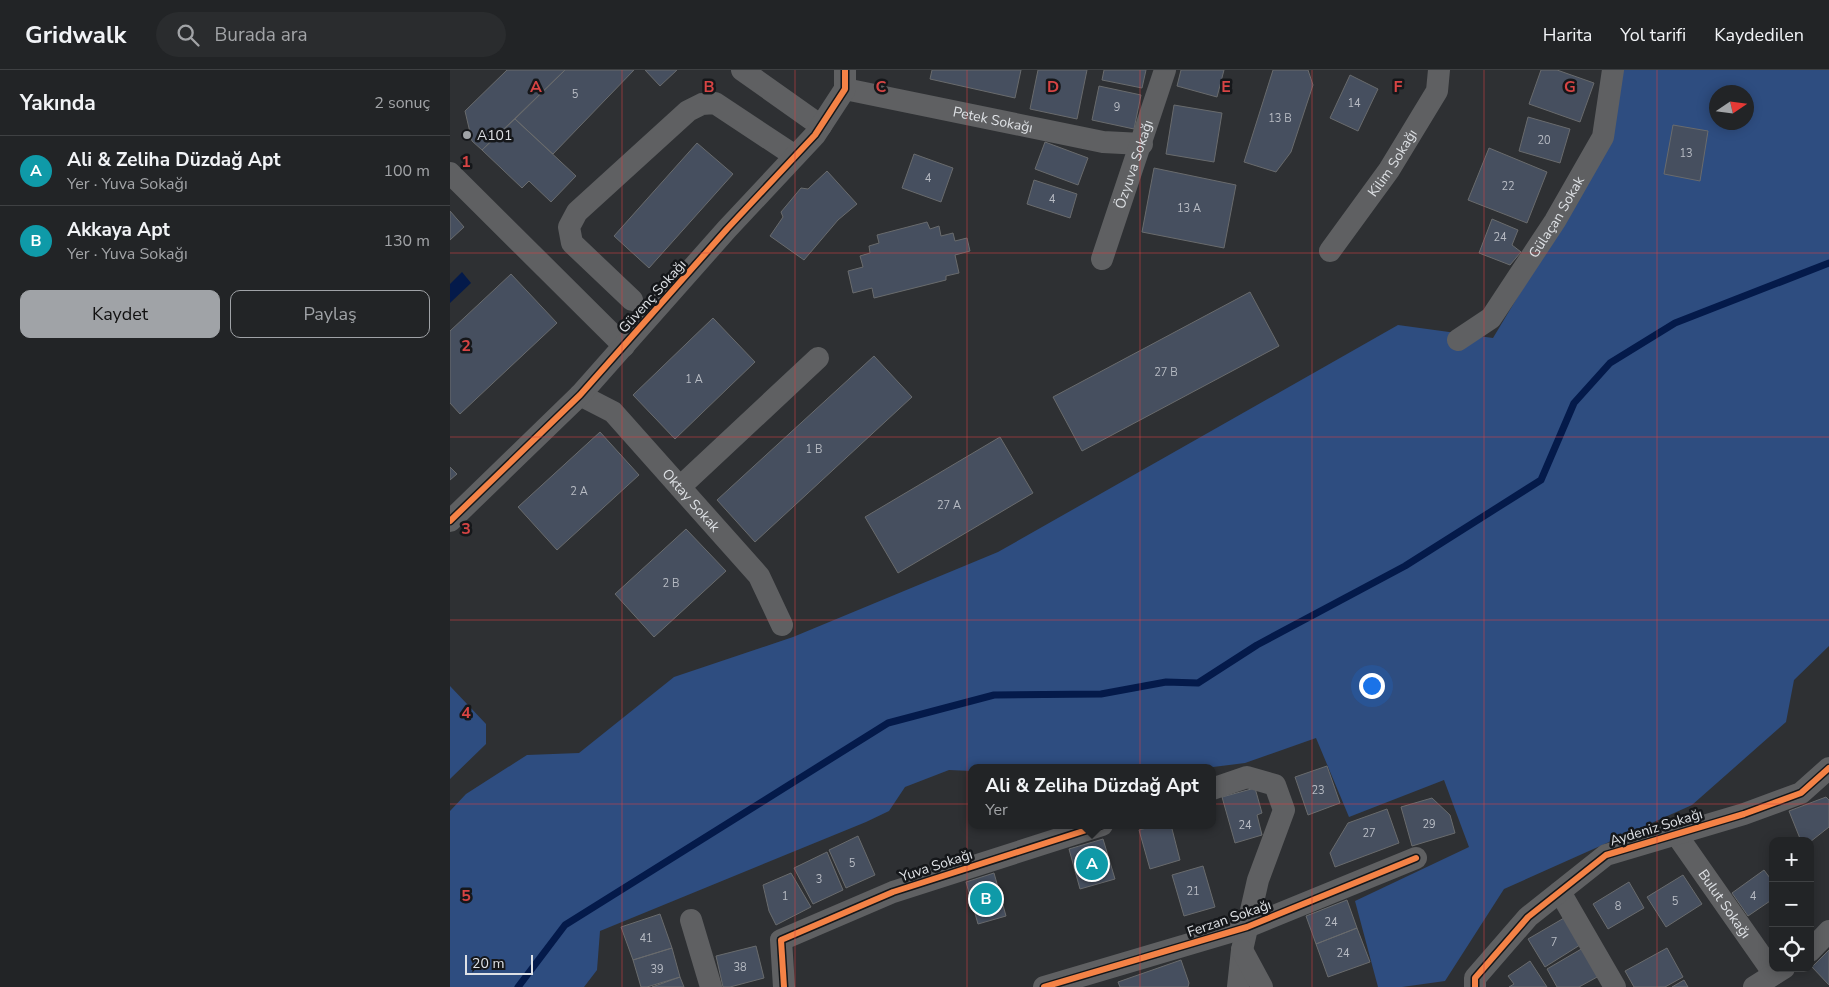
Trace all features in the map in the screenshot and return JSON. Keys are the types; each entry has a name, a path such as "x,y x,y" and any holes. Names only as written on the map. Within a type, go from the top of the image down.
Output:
{"street":[{"path":"742,70 821,126"},
{"name":"Özyuva Sokağı","path":"1102,259 1142,144 1165,70"},
{"name":"Kilim Sokağı","path":"1330,251 1389,170 1437,92 1440,70"},
{"name":"Gülaçan Sokak","path":"1458,340 1490,318 1555,220 1598,146 1603,137 1613,70"},
{"name":"Güvenç Sokağı","path":"450,521 580,395 795,156 821,126 845,80"},
{"name":"Petek Sokağı","path":"845,80 1103,142 1142,144"},
{"path":"632,300 572,243 568,227 577,212 688,111 702,104 715,103 795,156"},
{"path":"450,173 624,346"},
{"path":"680,487 818,358"},
{"name":"Oktay Sokak","path":"580,395 613,412 759,576 782,625"},
{"name":"Aydeniz Sokağı","path":"1475,987 1475,978 1528,918 1606,855 1744,814 1802,793 1829,768"},
{"path":"1216,788 1247,778 1275,785 1284,810 1258,880 1242,950 1238,987"},
{"name":"Yuva Sokağı","path":"784,987 782,940 893,892 1090,829"},
{"name":"Bulut Sokağı","path":"1676,834 1769,958"},
{"name":"Ferzan Sokağı","path":"1044,987 1247,927 1416,858"},
{"path":"1560,892 1615,987"},
{"path":"692,920 711,987"},
{"path":"1814,947 1829,931"},
{"path":"1242,950 1262,987"},
{"path":"1754,987 1777,972"}],"shaded area":[{"path":"1615,70 1829,70 1829,646 1794,680 1786,722 1692,805 1504,889 1445,981 1402,987 1378,987 1355,901 1469,847 1444,780 1349,817 1316,738 1245,763 1216,767 1216,764 968,764 968,771 949,770 905,787 889,811 866,822 600,931 597,970 584,987 450,987 450,811 466,794 527,755 579,753 674,677 793,637 998,552 1398,325 1493,338 1609,145"},
{"path":"462,272 471,283 450,303 450,284"},
{"path":"450,686 486,724 486,744 450,779"}],"building":[{"path":"507,70 565,70 482,150 472,141 465,111"},
{"path":"565,70 634,70 553,154 515,119"},
{"path":"645,70 677,70 660,86"},
{"path":"932,70 1021,70 1015,98 930,79"},
{"path":"1038,70 1087,70 1077,119 1030,109"},
{"path":"1104,70 1146,70 1142,88 1102,80"},
{"path":"1181,70 1224,70 1217,97 1177,86"},
{"path":"1273,70 1308,70 1313,85 1291,152 1276,172 1244,162"},
{"path":"1541,70 1557,70 1594,83 1580,122 1529,104"},
{"path":"1350,75 1378,89 1358,131 1330,118"},
{"path":"1099,86 1141,95 1134,129 1092,120"},
{"path":"1174,105 1222,113 1214,162 1166,154"},
{"path":"1528,117 1570,129 1560,163 1519,151"},
{"path":"515,119 576,176 551,202 529,181 522,188 482,150"},
{"path":"1673,125 1708,131 1700,181 1664,174"},
{"path":"1045,142 1088,158 1078,185 1035,169"},
{"path":"697,143 733,174 649,268 614,236"},
{"path":"1489,148 1547,172 1527,223 1468,200"},
{"path":"914,154 953,168 941,202 902,188"},
{"path":"1154,168 1236,185 1224,248 1142,232"},
{"path":"827,171 857,204 838,220 804,260 770,236 783,217 781,212 801,188 808,189"},
{"path":"1034,180 1077,194 1070,218 1027,204"},
{"path":"450,211 464,227 450,240"},
{"path":"1492,219 1518,230 1512,245 1521,252 1510,265 1479,253"},
{"path":"927,222 930,229 939,226 941,236 953,233 955,241 967,238 970,251 955,255 959,273 946,276 946,280 874,298 872,288 853,293 848,271 863,267 860,256 870,253 869,246 879,243 877,235"},
{"path":"511,274 557,323 460,414 450,403 450,331"},
{"path":"1250,292 1279,346 1082,451 1053,397"},
{"path":"713,318 755,362 675,439 633,395"},
{"path":"874,356 912,397 755,542 717,500"},
{"path":"600,432 639,475 557,550 518,507"},
{"path":"1000,437 1033,493 898,573 865,517"},
{"path":"450,467 457,474 450,480"},
{"path":"686,529 726,571 654,637 615,594"},
{"path":"1327,766 1340,803 1308,815 1295,777"},
{"path":"1255,788 1262,813 1257,815 1262,835 1235,843 1222,797"},
{"path":"1826,797 1829,800 1829,827 1814,839 1814,837 1799,837 1789,811"},
{"path":"1432,798 1450,815 1455,833 1412,846 1401,807"},
{"path":"1387,809 1399,843 1335,867 1330,853 1348,823"},
{"path":"1172,829 1180,860 1150,869 1139,830"},
{"path":"858,836 875,875 846,888 829,850"},
{"path":"1103,839 1115,879 1080,889 1069,849"},
{"path":"827,852 843,890 813,904 794,868"},
{"path":"1203,866 1215,907 1184,916 1172,875"},
{"path":"1764,870 1769,877 1769,902 1748,916 1732,893"},
{"path":"791,873 811,907 776,925 769,911 763,885"},
{"path":"994,873 1006,916 978,924 966,882"},
{"path":"1683,875 1702,904 1666,927 1647,897"},
{"path":"1629,882 1644,908 1608,929 1593,904"},
{"path":"1347,900 1357,928 1316,944 1306,916"},
{"path":"660,914 672,948 633,960 621,927"},
{"path":"1564,918 1580,945 1545,967 1528,939"},
{"path":"1357,928 1370,962 1328,977 1316,944"},
{"path":"756,946 764,978 730,987 723,987 716,956"},
{"path":"672,948 680,977 641,987 633,960"},
{"path":"1583,948 1599,976 1579,987 1557,987 1547,969"},
{"path":"1667,948 1683,977 1665,987 1634,987 1625,971"},
{"path":"1829,950 1829,985 1814,969 1814,965"},
{"path":"1181,960 1189,983 1188,987 1120,987 1118,982"},
{"path":"1530,961 1547,987 1509,987 1514,984 1508,976"},
{"path":"680,977 684,987 652,987"},
{"path":"1684,980 1688,987 1672,987"}],"waterway":[{"path":"518,987 565,925 888,723 994,695 1101,694 1166,682 1198,683 1257,645 1405,566 1541,480 1574,403 1610,363 1675,323 1829,263"}],"cycle path":[{"path":"450,521 580,395 727,229 815,135 845,89 845,70"},
{"path":"1475,987 1475,978 1528,917 1606,855 1744,814 1801,793 1829,768"},
{"path":"784,987 781,940 893,892 1090,829"},
{"path":"1044,987 1247,927 1416,858"}],"place":[{"name":"A101","path":"467,135"},
{"name":"Ali & Zeliha Düzdağ Apt","path":"1092,864"},
{"name":"Akkaya Apt","path":"986,899"}]}
